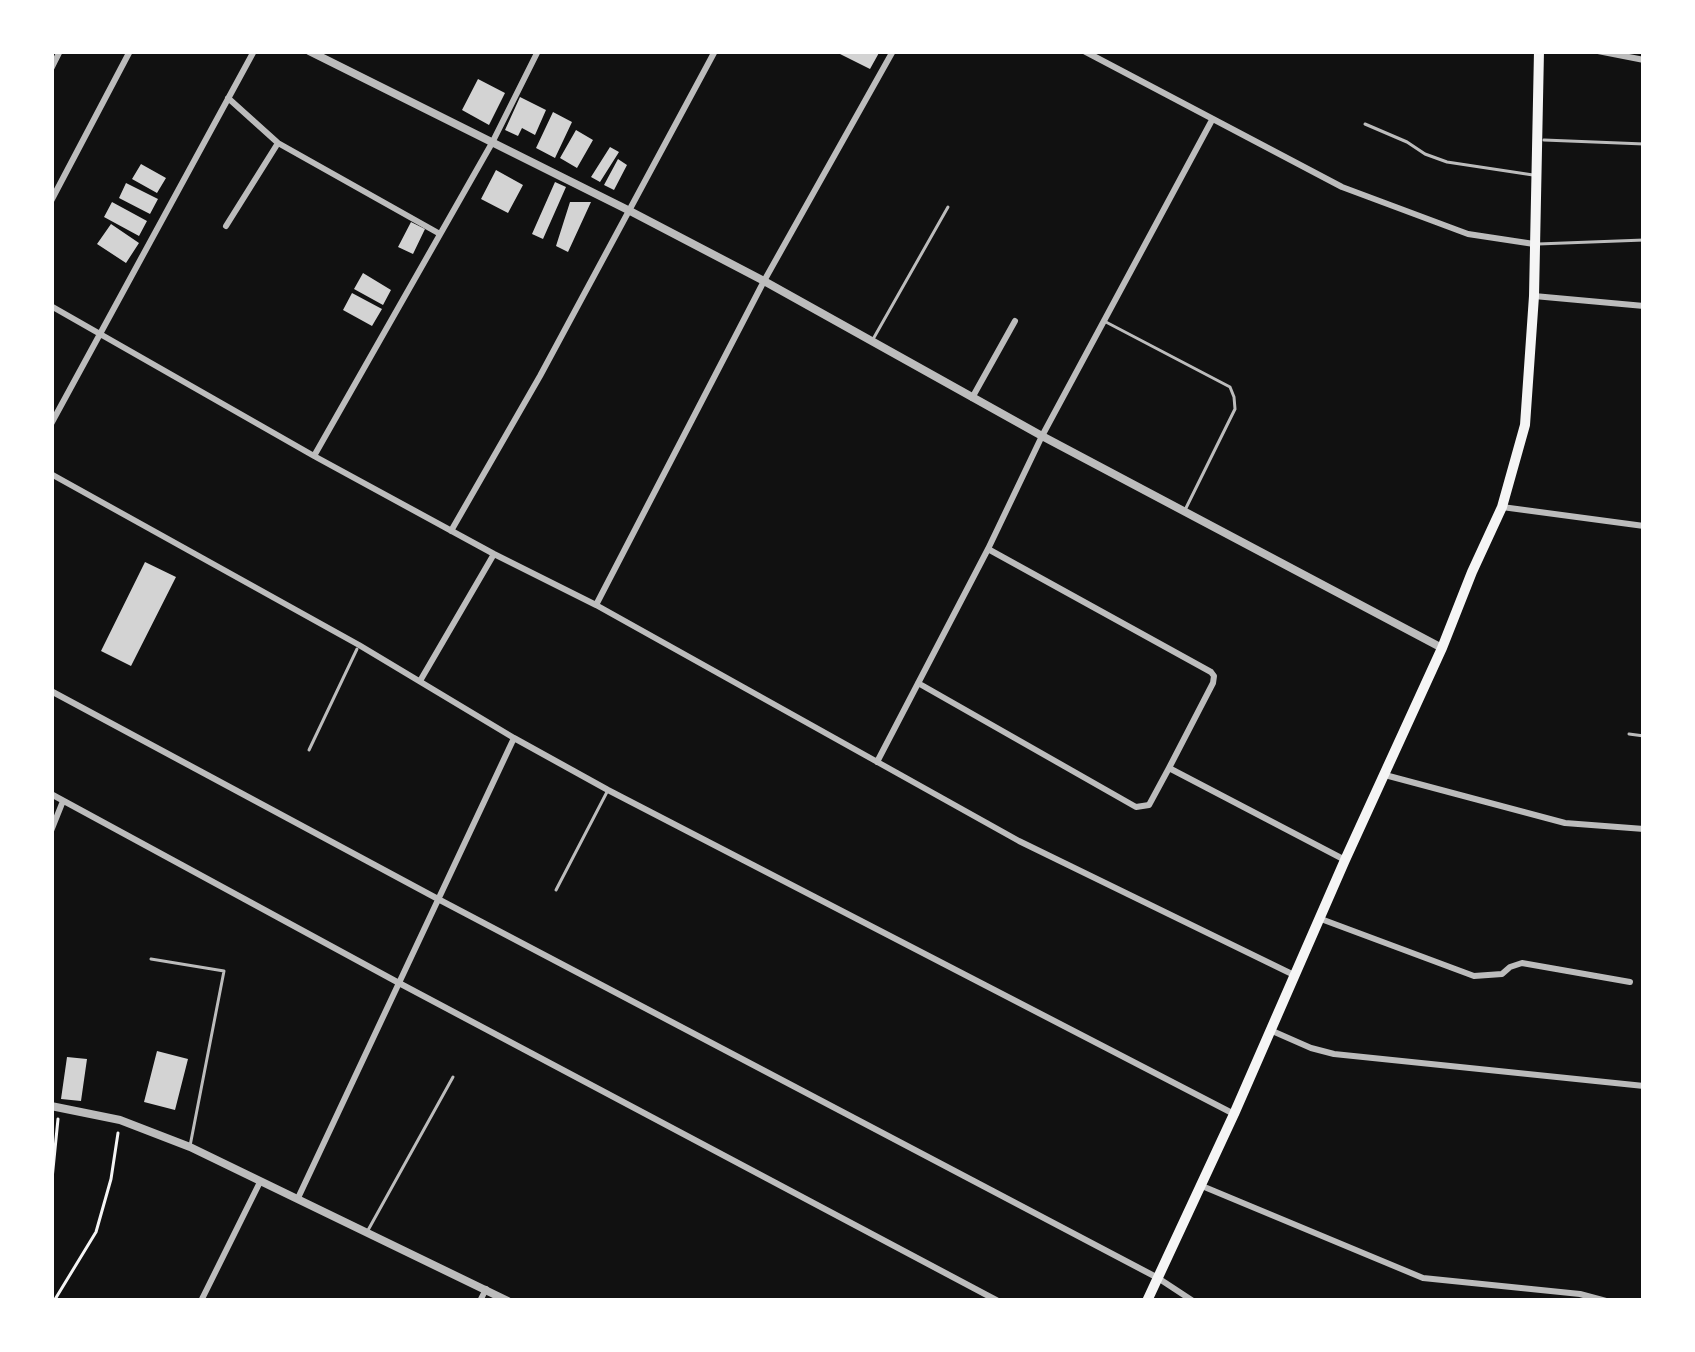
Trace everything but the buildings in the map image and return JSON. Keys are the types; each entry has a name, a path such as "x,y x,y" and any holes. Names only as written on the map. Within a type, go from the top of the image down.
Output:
{"main road":[{"path":"1147,1301 1502,507 1525,425 1534,296 1539,51"}],"street":[{"path":"51,69 60,51"},
{"path":"51,201 130,51"},
{"path":"51,424 254,51"},
{"path":"309,51 764,281 971,398 1442,648"},
{"path":"314,456 538,51"},
{"path":"451,531 715,51"},
{"path":"596,605 764,281 893,51"},
{"path":"1084,51 1342,187 1468,234 1534,244"},
{"path":"1598,51 1644,60"},
{"path":"229,98 278,143 440,234"},
{"path":"877,762 1042,436 1213,120"},
{"path":"226,226 278,143"},
{"path":"1534,296 1644,307"},
{"path":"51,306 314,456 596,605 1018,841 1295,975"},
{"path":"971,398 1015,321"},
{"path":"51,474 608,790 1234,1114"},
{"path":"1502,507 1644,526"},
{"path":"918,683 1136,807 1149,805 1169,768 1214,676 988,549"},
{"path":"420,682 494,554"},
{"path":"51,691 774,1073 1193,1301"},
{"path":"298,1198 514,738"},
{"path":"1169,768 1346,860"},
{"path":"1385,775 1565,823 1644,829"},
{"path":"51,794 998,1301"},
{"path":"51,831 63,800"},
{"path":"1321,920 1474,976 1502,974 1522,963 1630,982"},
{"path":"1270,1030 1334,1054 1644,1086"},
{"path":"55,1106 120,1120 190,1148 508,1301"},
{"path":"201,1301 260,1182"},
{"path":"1202,1186 1423,1278 1580,1294 1606,1301"},
{"path":"480,1301 486,1289"}],"lane":[{"path":"1365,124 1447,162 1535,175"},
{"path":"1536,140 1644,144"},
{"path":"871,343 948,207"},
{"path":"1534,244 1644,240"},
{"path":"1104,321 1230,387 1235,409 1184,512"},
{"path":"309,750 359,645"},
{"path":"1629,734 1644,736"},
{"path":"556,890 608,790"},
{"path":"151,959 224,971 190,1148"},
{"path":"366,1233 453,1077"}],"path":[{"path":"51,1189 55,1106"},
{"path":"54,1301 95,1232 111,1180 120,1120"}]}
